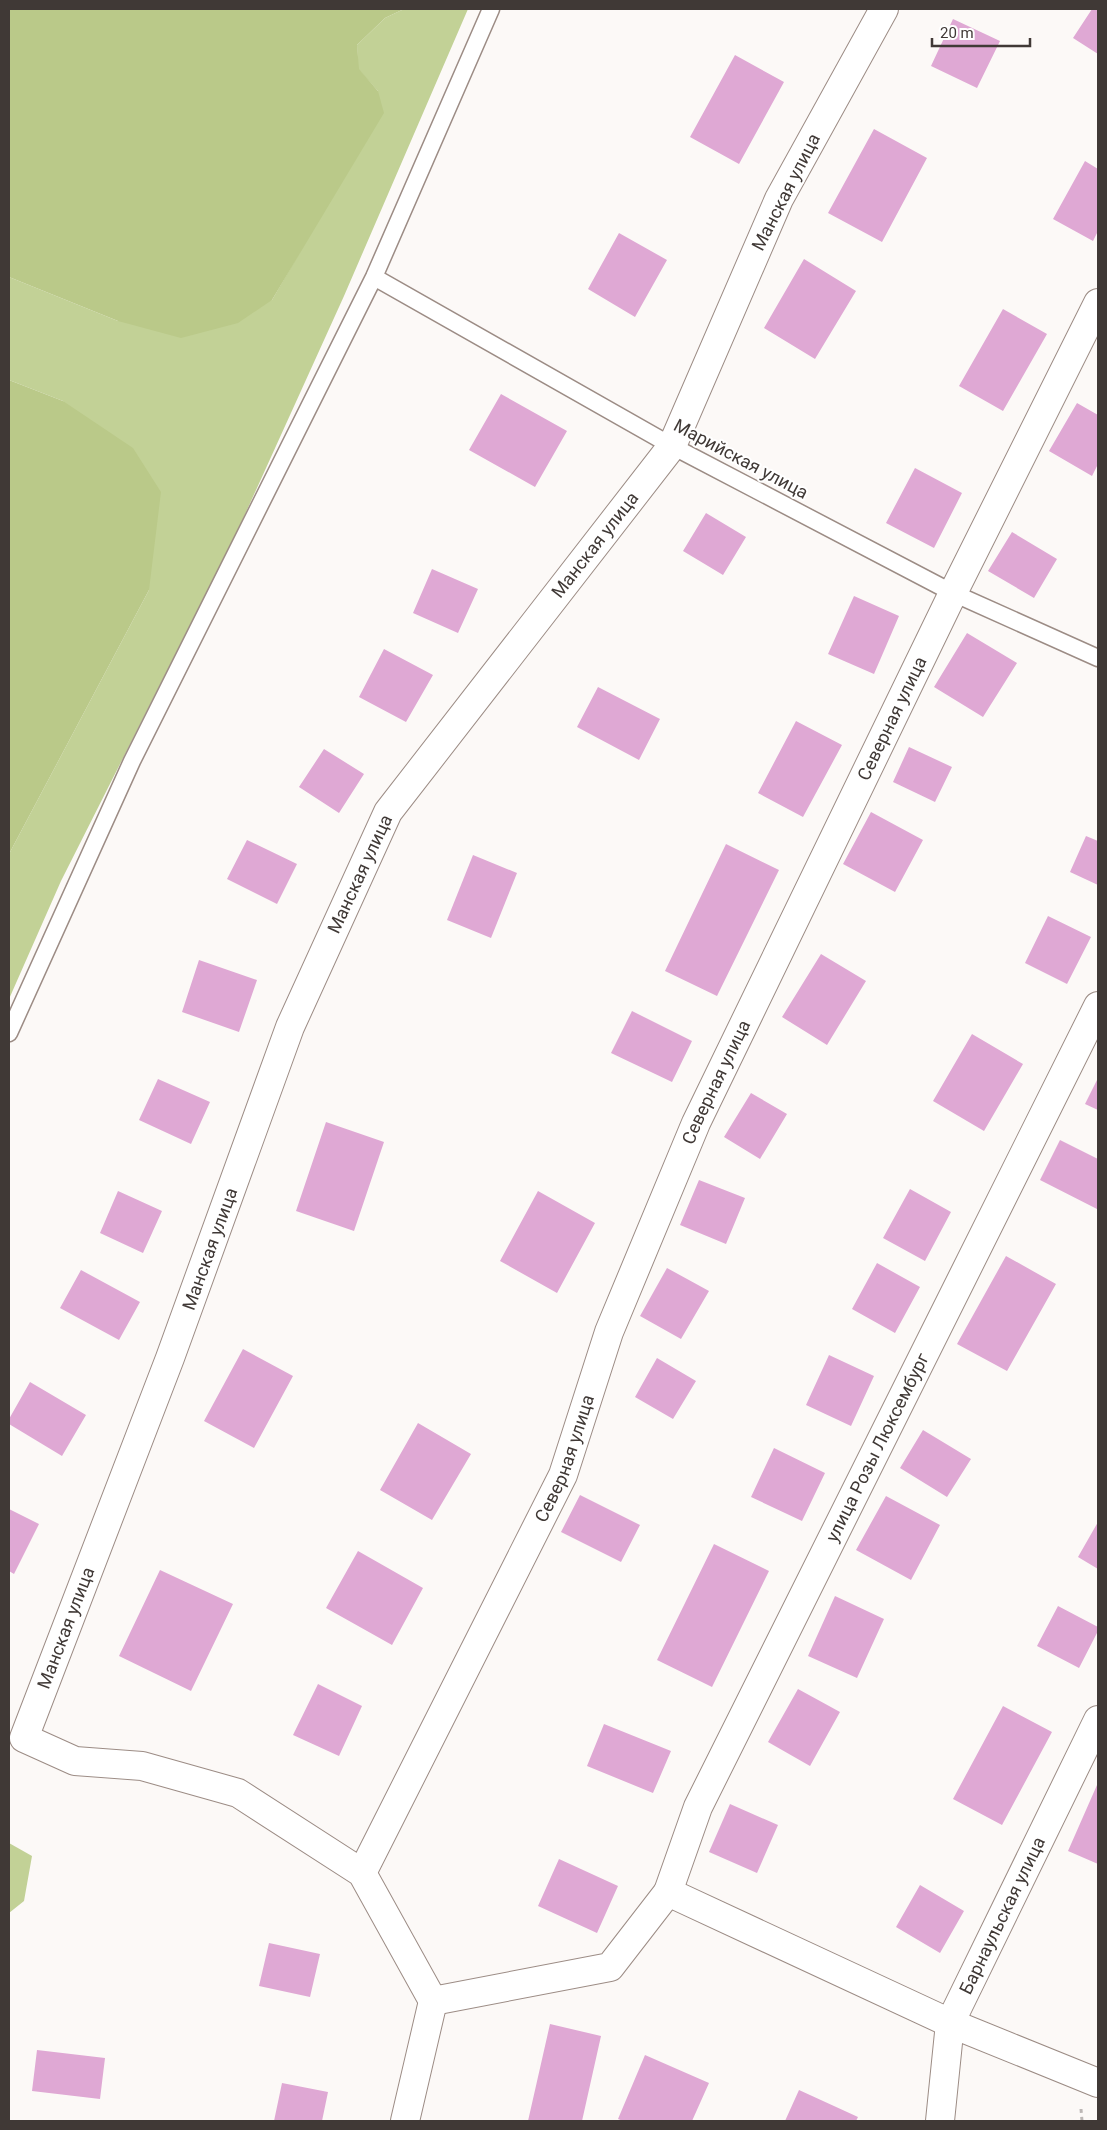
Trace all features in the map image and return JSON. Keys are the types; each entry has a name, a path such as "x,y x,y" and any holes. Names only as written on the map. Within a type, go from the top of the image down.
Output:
{"street":[{"name":"Манская улица","path":"362,1873 238,1793 142,1766 75,1761 24,1738 170,1358 290,1027 388,812 672,446 778,199 884,9"},
{"name":"Северная улица","path":"362,1873 563,1475 609,1332 696,1123 953,593 1098,303"},
{"name":"улица Розы Люксембург","path":"433,2000 610,1967 668,1892 698,1807 1098,1006"},
{"name":"Барнаульская улица","path":"940,2121 950,2023 1098,1720"},
{"path":"362,1873 433,2000 405,2121"},
{"path":"668,1892 950,2023 1098,2083"}],"lane":[{"path":"9,1033 132,762 374,277 491,9"},
{"name":"Марийская улица","path":"374,277 672,446 953,593 1098,658"}],"green space":[{"path":"9,9 404,9 385,18 357,45 359,69 378,91 384,113 272,300 238,323 181,338 118,321 9,277"},
{"path":"404,9 468,9 344,296 237,532 61,881 9,999 9,854 149,590 63,401 9,380 9,277 118,321 272,300 350,166 378,91 358,69 357,45 385,18"},
{"path":"9,380 63,401 133,448 161,492 149,590 9,854"},
{"path":"9,1843 32,1856 24,1901 9,1913"}],"building":[{"path":"1092,9 1098,9 1098,54 1073,38"},
{"path":"953,19 1000,41 977,88 931,66"},
{"path":"735,55 784,82 739,164 690,137"},
{"path":"874,129 927,158 882,242 828,213"},
{"path":"1085,161 1098,169 1098,231 1093,241 1053,219"},
{"path":"619,233 667,260 635,317 588,289"},
{"path":"804,259 856,291 815,359 764,328"},
{"path":"1003,309 1047,334 1003,411 959,386"},
{"path":"501,394 567,431 535,487 469,450"},
{"path":"1077,403 1098,415 1098,464 1092,476 1049,451"},
{"path":"915,468 962,493 934,548 886,523"},
{"path":"706,513 746,537 723,575 683,551"},
{"path":"1012,532 1057,559 1034,598 988,571"},
{"path":"432,569 478,589 458,633 413,613"},
{"path":"854,596 899,616 874,674 828,654"},
{"path":"967,633 1017,663 983,717 934,687"},
{"path":"384,649 433,675 406,722 359,697"},
{"path":"598,687 660,719 639,760 577,727"},
{"path":"796,721 842,745 803,817 758,793"},
{"path":"909,747 952,767 935,802 893,782"},
{"path":"324,749 364,774 339,813 299,787"},
{"path":"871,812 923,840 895,892 843,864"},
{"path":"1086,836 1098,841 1098,885 1070,872"},
{"path":"247,840 297,864 277,904 227,879"},
{"path":"726,844 779,870 717,996 665,971"},
{"path":"473,855 517,873 491,938 447,920"},
{"path":"1048,916 1091,937 1067,984 1025,963"},
{"path":"821,954 866,981 827,1045 782,1017"},
{"path":"199,960 257,980 239,1032 182,1012"},
{"path":"632,1011 692,1041 672,1082 611,1053"},
{"path":"972,1034 1023,1064 984,1131 933,1101"},
{"path":"1098,1078 1098,1110 1085,1104"},
{"path":"158,1079 210,1102 191,1144 139,1120"},
{"path":"751,1093 787,1114 760,1159 724,1137"},
{"path":"326,1122 384,1142 354,1231 296,1211"},
{"path":"1060,1140 1098,1159 1097,1209 1040,1180"},
{"path":"699,1180 745,1198 726,1244 680,1225"},
{"path":"910,1189 951,1212 925,1261 883,1238"},
{"path":"118,1191 162,1211 143,1253 100,1233"},
{"path":"538,1191 595,1223 557,1293 500,1261"},
{"path":"1006,1256 1056,1284 1007,1371 957,1344"},
{"path":"877,1263 920,1287 895,1333 852,1309"},
{"path":"667,1268 709,1291 681,1339 640,1316"},
{"path":"81,1270 140,1302 119,1340 60,1308"},
{"path":"243,1349 293,1376 254,1448 204,1421"},
{"path":"829,1355 874,1376 851,1426 806,1405"},
{"path":"657,1358 696,1381 673,1419 635,1397"},
{"path":"30,1382 86,1415 62,1456 9,1424 9,1419"},
{"path":"418,1423 471,1454 432,1520 380,1490"},
{"path":"923,1430 971,1459 947,1497 900,1468"},
{"path":"774,1448 825,1473 802,1521 751,1497"},
{"path":"580,1495 640,1525 621,1562 561,1532"},
{"path":"886,1496 940,1525 911,1580 856,1550"},
{"path":"9,1509 39,1524 14,1574 9,1571"},
{"path":"1098,1522 1098,1569 1078,1557"},
{"path":"714,1544 769,1571 712,1687 657,1660"},
{"path":"358,1551 423,1588 392,1645 326,1608"},
{"path":"160,1570 233,1604 191,1691 119,1656"},
{"path":"835,1596 884,1619 857,1678 808,1656"},
{"path":"1058,1606 1098,1627 1098,1631 1079,1668 1037,1646"},
{"path":"318,1684 362,1706 339,1756 293,1735"},
{"path":"798,1689 840,1712 810,1766 768,1742"},
{"path":"1003,1706 1052,1732 1002,1825 953,1799"},
{"path":"604,1724 671,1751 653,1793 587,1766"},
{"path":"1098,1786 1098,1864 1068,1851"},
{"path":"730,1804 778,1825 757,1873 709,1852"},
{"path":"559,1859 618,1886 597,1933 538,1906"},
{"path":"920,1885 964,1911 940,1953 896,1927"},
{"path":"269,1943 320,1954 310,1997 259,1986"},
{"path":"550,2024 601,2036 582,2121 528,2121"},
{"path":"37,2050 105,2058 100,2099 32,2091"},
{"path":"645,2055 709,2083 692,2121 623,2121 618,2119"},
{"path":"282,2083 328,2092 322,2121 274,2121"},
{"path":"799,2090 858,2117 856,2121 785,2121"}]}
